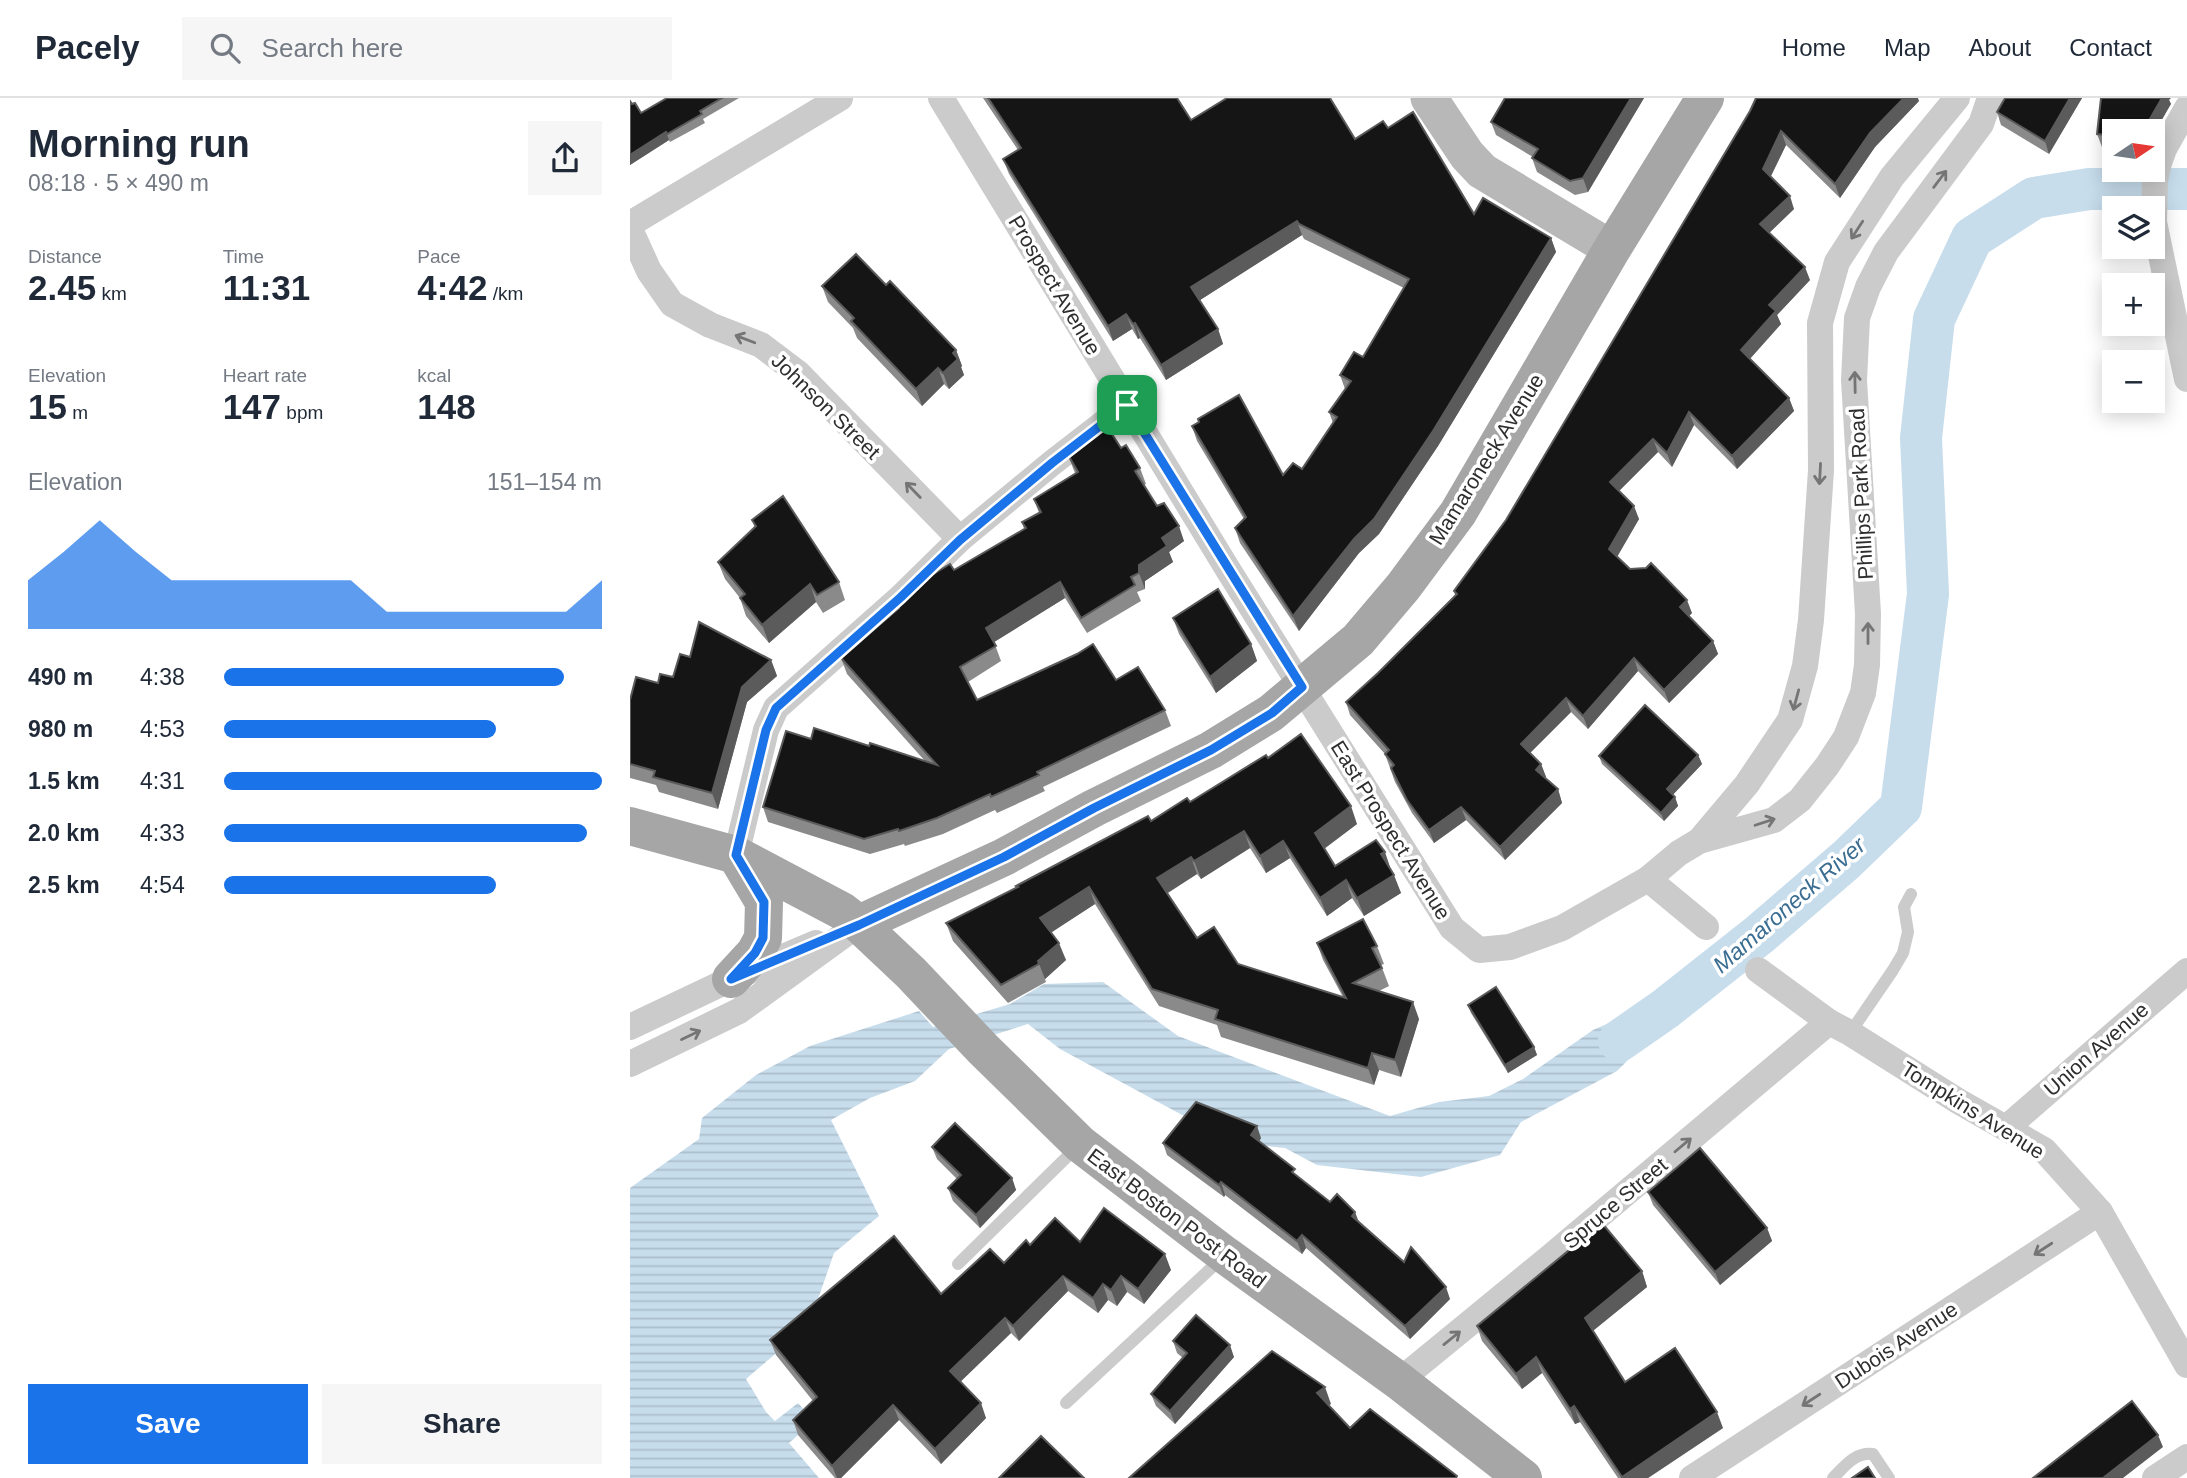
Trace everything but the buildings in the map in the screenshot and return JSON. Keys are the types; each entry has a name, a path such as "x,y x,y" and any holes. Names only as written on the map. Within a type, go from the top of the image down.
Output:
{"main road":[{"name":"Mamaroneck Avenue","path":"859,925 1004,857 1094,808 1211,750 1272,713 1358,640 1403,587 1458,513 1612,249 1705,98"},
{"name":"East Boston Post Road","path":"630,826 736,855 842,911 938,1001 1080,1144 1225,1255 1399,1381 1523,1478"},
{"path":"731,979 755,953 763,938 764,902 736,855"}],"street":[{"path":"630,224 839,98"},
{"name":"Prospect Avenue","path":"941,98 1302,687"},
{"path":"1429,98 1467,155 1482,171 1612,249"},
{"name":"Phillips Park Road","path":"1699,841 1747,784 1790,720 1805,666 1811,620 1821,470 1820,323 1837,262 1892,177 1958,98"},
{"name":"Phillips Park Road","path":"1648,879 1679,853 1699,841 1774,820 1800,800 1846,737 1863,693 1867,664 1868,614 1854,380 1857,318 1868,287 1886,252 1981,124 1990,98"},
{"path":"2155,196 2155,180 2164,149 2187,108"},
{"name":"Johnson Street","path":"630,229 649,271 671,304 710,325 761,345 798,373 960,540"},
{"path":"2162,259 2187,379"},
{"path":"736,855 766,730 776,708 901,597 960,540 1127,405"},
{"name":"East Prospect Avenue","path":"1302,687 1452,928 1479,950 1510,947 1562,928 1648,879"},
{"path":"1648,879 1706,927"},
{"path":"630,1027 731,979 859,925"},
{"path":"630,1064 739,1011 859,925"},
{"name":"Tompkins Avenue","path":"1758,970 1839,1027 1958,1101 2044,1150 2100,1212 2187,1366"},
{"name":"Union Avenue","path":"2006,1128 2187,971"},
{"name":"Spruce Street","path":"1399,1381 1570,1240 1839,1027"},
{"name":"Dubois Avenue","path":"1692,1478 2100,1212"},
{"path":"2155,1478 2187,1457"}],"lane":[{"path":"1839,1027 1894,970 1903,953 1908,932 1904,908 1911,894"},
{"path":"958,1264 1080,1144"},
{"path":"1066,1403 1225,1255"},
{"path":"1833,1478 1855,1457 1864,1453 1873,1454 1889,1478"}],"water":[{"path":"1103,982 1178,1036 1390,1116 1439,1102 1489,1096 1523,1079 1593,1030 1653,1004 1675,1013 1617,1071 1521,1122 1500,1155 1421,1177 1317,1165 1285,1148 1257,1145 1197,1123 1060,1049 1028,1024 949,1049 915,1081 870,1098 831,1120 879,1216 834,1253 809,1325 746,1379 766,1412 775,1421 798,1403 814,1421 789,1443 819,1478 630,1478 630,1188 699,1139 702,1118 756,1075 810,1046 919,1011 933,1027 1010,1004 1044,984"}],"waterway":[{"name":"Mamaroneck River","path":"1619,1041 1665,1009 1760,934 1846,860 1901,807 1928,594 1921,438 1934,319 1972,238 2034,198 2089,189 2187,189"}],"route":[{"path":"1127,405 1302,687 1272,713 1211,750 1094,808 1004,857 859,925 731,979 755,953 763,938 764,902 736,855 766,730 776,708 901,597 960,540 1127,405"}]}
